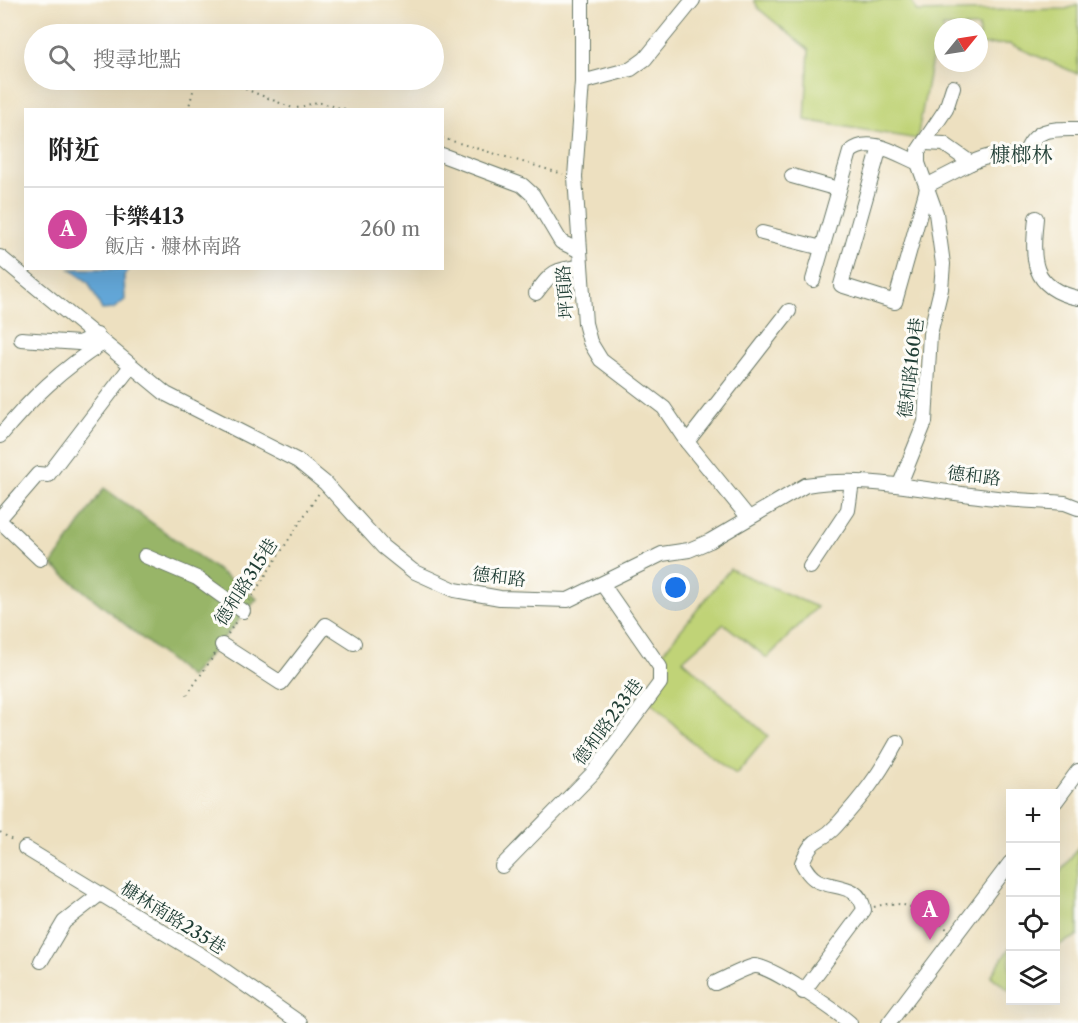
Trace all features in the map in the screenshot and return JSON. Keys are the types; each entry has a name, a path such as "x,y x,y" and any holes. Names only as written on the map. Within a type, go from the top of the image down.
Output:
{"street":[{"name":"坪頂路","path":"582,0 582,82 575,177 585,322 594,352 608,368 664,408 687,442 748,517"},
{"path":"582,82 631,69 645,59 693,0"},
{"path":"813,280 850,152 866,143 918,163 918,151 926,143 946,110 953,87"},
{"path":"880,147 841,285 895,302 928,185 988,155 1005,153 1020,157 1025,154 1031,139 1042,132 1078,129"},
{"path":"926,143 944,144 971,163"},
{"path":"444,156 522,185 533,195 561,242 580,251"},
{"name":"德和路160巷","path":"900,484 925,422 930,334 941,289 944,264 936,213 928,185 918,163"},
{"path":"792,176 838,189"},
{"path":"1036,218 1033,254 1040,275 1057,294 1078,298"},
{"path":"762,233 822,248"},
{"name":"德和路","path":"0,257 166,394 298,461 325,483 382,547 413,572 455,590 500,598 568,600 603,585 662,554 689,550 710,541 806,485 852,482 900,484 978,496 1065,504 1078,508"},
{"path":"536,293 552,272 562,268 581,267"},
{"path":"687,442 789,311"},
{"path":"21,339 78,343 100,339"},
{"path":"0,436 30,399 100,339"},
{"path":"40,559 0,519 38,474 48,475 131,366"},
{"path":"810,567 848,510 852,482"},
{"path":"145,556 197,578 243,611"},
{"name":"德和路233巷","path":"502,866 593,773 660,683 660,667 603,585"},
{"path":"222,645 280,683 326,625 354,643"},
{"path":"803,992 864,910 855,893 847,887 816,880 802,863 810,844 833,830 875,781 897,742"},
{"path":"1060,796 1078,771"},
{"name":"槺林南路235巷","path":"25,848 214,963 300,1023"},
{"path":"889,1023 1006,870"},
{"path":"41,961 64,922 100,894"},
{"path":"716,983 756,966 769,968 803,992 832,1008 850,1023"}],"path":[{"path":"189,108 193,90"},
{"path":"248,90 293,108"},
{"path":"298,108 317,102 341,108"},
{"path":"444,139 575,177"},
{"name":"德和路315巷","path":"187,695 222,645 325,483"},
{"path":"0,832 25,848"},
{"path":"864,910 884,903 904,903 925,913 957,936"}],"green space":[{"path":"754,0 911,0 917,12 1066,9 1078,5 1078,74 1010,44 988,45 988,18 934,18 934,48 917,139 805,120 809,50 759,9"},
{"path":"104,488 257,599 190,677 52,565"},
{"path":"730,569 817,607 767,658 724,624 683,660 768,736 736,774 692,742 652,703 663,652"},
{"path":"1078,847 1078,936 1060,944 1060,897 1060,874"},
{"path":"1006,953 1006,988 991,976"}],"water":[{"path":"71,270 128,270 124,276 125,300 113,309 102,310 88,282"}],"place":[{"name":"卡樂413","path":"930,940"}],"district":[{"name":"槺榔林","path":"1021,155"}]}
